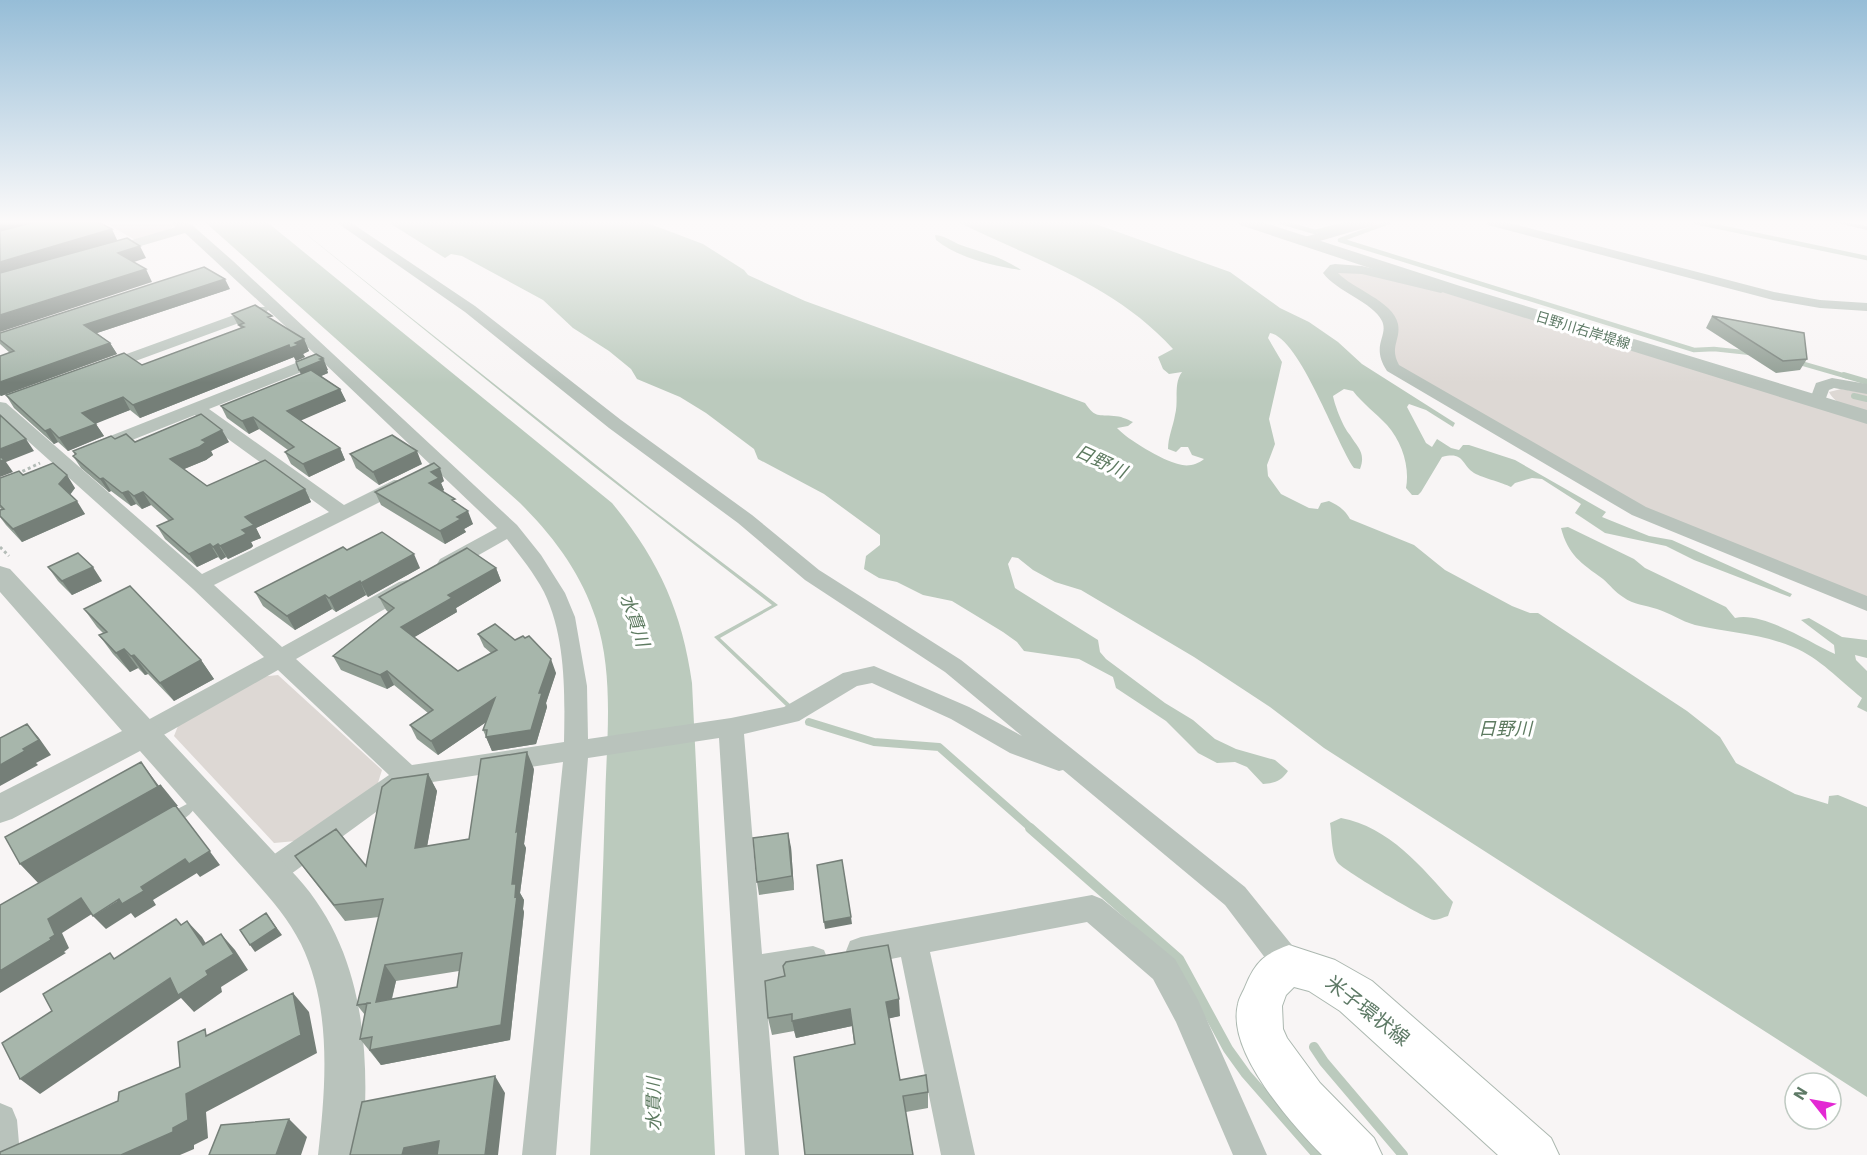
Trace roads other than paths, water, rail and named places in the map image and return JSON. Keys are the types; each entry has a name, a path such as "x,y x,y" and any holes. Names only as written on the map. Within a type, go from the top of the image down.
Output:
{"main road":[{"path":"1289,965 1268,982 1262,996 1260,1027 1277,1066 1297,1091 1357,1155"},
{"name":"米子環状線","path":"1289,965 1320,974 1356,996 1534,1155"}],"street":[{"path":"240,276 510,529 546,575 564,616 583,749 546,1046 539,1155"},
{"path":"421,276 470,309 615,424 745,519 812,575 953,666 1235,896 1289,965"},
{"path":"1332,276 1380,310 1390,321 1386,357 1393,368 1639,511 1867,604"},
{"path":"1387,276 1454,290"},
{"name":"日野川右岸堤線","path":"1411,276 1867,417"},
{"path":"1697,276 1773,296 1820,304 1867,307"},
{"path":"87,374 271,306"},
{"path":"47,464 326,357"},
{"path":"1817,402 1822,387 1832,383 1867,389"},
{"path":"4,404 47,464 200,584 278,659 407,776"},
{"path":"197,408 342,512"},
{"path":"200,584 442,464"},
{"path":"0,809 144,734 510,529"},
{"path":"0,575 202,801 270,873 297,905 314,933 336,989 344,1025 346,1069 340,1155"},
{"path":"270,873 407,776 731,727 790,715 851,679 874,674 903,685 960,713 1019,746 1076,768"},
{"path":"731,727 762,1155"},
{"path":"748,971 1092,908 1164,969 1187,1011 1250,1155"},
{"path":"913,942 958,1155"},
{"path":"0,1120 3,1155"}],"lane":[{"path":"159,826 187,809"}],"water":[{"name":"水貫川","path":"265,276 333,276 612,503 642,545 666,587 682,632 692,683 715,1155 590,1155 608,735 606,664 596,619 583,586 555,543 520,503"},
{"path":"358,276 645,504 778,605 720,638 793,707 789,709 714,637 772,605 592,465"},
{"name":"日野川","path":"499,276 750,276 805,301 1085,403 1092,412 1098,415 1119,417 1133,422 1128,426 1117,428 1129,438 1163,458 1181,465 1188,465 1204,459 1192,455 1188,447 1181,447 1176,452 1168,449 1176,410 1177,387 1182,372 1169,374 1163,369 1158,357 1173,349 1150,326 1125,307 1074,276 1235,276 1280,308 1309,322 1338,342 1362,364 1455,423 1453,427 1426,410 1409,404 1407,407 1426,443 1432,447 1437,439 1451,448 1459,450 1463,445 1469,445 1515,460 1606,512 1602,517 1649,536 1672,540 1792,594 1790,597 1694,560 1666,546 1605,533 1575,513 1581,504 1542,479 1532,478 1515,483 1511,487 1474,473 1458,457 1442,457 1421,492 1418,495 1412,495 1406,488 1406,463 1397,439 1383,421 1353,391 1344,389 1333,396 1342,422 1362,455 1360,469 1354,468 1305,371 1281,339 1270,333 1268,338 1282,362 1269,419 1275,444 1267,465 1268,476 1281,494 1309,508 1318,509 1321,503 1329,501 1341,508 1350,519 1414,545 1445,570 1512,606 1530,613 1538,613 1687,711 1720,737 1736,763 1795,794 1828,804 1829,796 1838,795 1867,807 1867,1097 1843,1082 1843,1071 1827,1071 1324,748 1270,707 1194,657 1081,590 1055,582 1033,570 1018,558 1012,557 1008,564 1015,588 1098,640 1100,652 1106,659 1165,703 1193,720 1215,739 1236,749 1275,760 1288,771 1283,777 1275,782 1263,784 1247,767 1235,762 1217,763 1198,753 1166,721 1116,688 1113,677 1079,659 1024,651 1017,642 1003,632 952,601 923,595 897,582 879,578 864,569 866,556 880,545 880,535 824,494 758,459 754,449 706,413 680,397 637,379 631,369 609,351 573,328 543,300"},
{"path":"1568,527 1726,607 1735,618 1746,617 1772,623 1835,654 1834,645 1801,620 1809,618 1842,637 1867,640 1867,658 1855,655 1856,660 1867,671 1867,712 1857,707 1862,698 1821,663 1793,647 1756,636 1695,625 1627,600 1572,552 1561,528"},
{"path":"1341,818 1374,830 1417,862 1453,902 1448,916 1436,920 1428,918 1338,863 1333,849 1330,823"}],"waterway":[{"path":"1456,276 1694,350 1714,349 1751,353"},
{"path":"1797,362 1849,377"},
{"path":"1844,375 1867,382"},
{"path":"1854,396 1867,399"},
{"path":"809,722 874,742 939,747 1032,829"},
{"path":"1030,828 1179,959 1228,1049 1246,1074 1317,1155"},
{"path":"1314,1047 1324,1062 1403,1155"}]}
